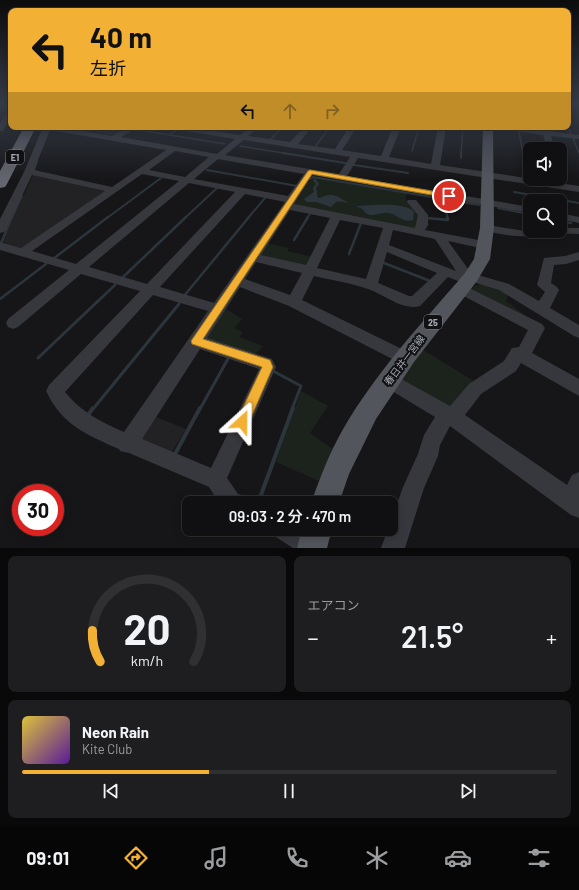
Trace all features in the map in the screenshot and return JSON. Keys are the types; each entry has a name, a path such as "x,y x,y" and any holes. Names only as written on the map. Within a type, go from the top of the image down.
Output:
{"highway":[{"name":"E1","path":"1,162 23,130"},
{"name":"E1","path":"0,184 23,130"}],"main road":[{"name":"春日井一宮線","path":"328,496 345,451 388,380 404,358 467,281 482,259 486,236 488,130"}],"street":[{"path":"0,230 28,172 46,130"},
{"path":"65,130 523,209"},
{"path":"114,138 129,130"},
{"path":"206,130 242,138 488,175 523,179"},
{"path":"14,323 186,180 251,130"},
{"path":"292,145 305,130"},
{"path":"337,152 351,130"},
{"path":"384,159 396,130"},
{"path":"435,167 441,130"},
{"path":"549,142 546,130 579,137"},
{"path":"22,253 173,149"},
{"path":"342,178 354,155"},
{"path":"140,171 242,191 337,216 438,235 486,236 523,234"},
{"path":"28,172 114,190"},
{"path":"127,444 310,172"},
{"path":"567,185 579,189"},
{"path":"227,496 216,480 127,444 92,428 79,420 61,402 56,390 242,191"},
{"path":"412,202 423,215 422,224 418,231"},
{"path":"294,302 337,216"},
{"path":"567,220 578,225"},
{"path":"567,229 578,225"},
{"path":"371,285 389,226"},
{"path":"438,235 467,281 504,287 579,332"},
{"path":"0,246 218,309"},
{"path":"382,246 447,271 467,281 537,328 522,356"},
{"path":"253,256 371,285 414,302 447,271"},
{"path":"541,309 552,290 544,285 548,261 566,260 579,256"},
{"path":"236,281 294,302 404,358"},
{"path":"196,341 266,364 268,367 216,480"},
{"path":"393,548 414,488 428,456 431,442 445,418 451,416 475,389 510,366 518,353 579,388"},
{"path":"388,380 451,416 576,496"},
{"path":"302,536 314,541"}],"shaded area":[{"path":"84,130 123,130 114,135"},
{"path":"33,175 104,191 104,193 21,248 2,242"},
{"path":"313,177 407,193 406,199 420,216 416,230 293,205 303,188"},
{"path":"315,178 319,184 316,188 318,198 332,195 339,197 350,204 336,202 331,207 316,202 307,202 304,199 314,192 313,188 316,184 313,180"},
{"path":"354,205 397,205 410,209 414,212 413,220 403,220 389,213 370,215"},
{"path":"265,243 289,248 287,251 313,257 309,264 305,266 259,255"},
{"path":"481,284 504,292 508,295 506,301 534,322 471,291 471,289 475,286"},
{"path":"226,309 242,319 234,328 243,332 239,337 263,346 255,355 205,339"},
{"path":"420,348 477,383 448,412 396,381"},
{"path":"301,391 328,406 310,433 334,450 319,481 276,462"},
{"path":"151,415 186,429 169,457 141,445 138,435"}],"waterway":[{"path":"139,130 169,135"},
{"path":"169,135 176,130"},
{"path":"219,133 222,130"},
{"path":"270,140 280,130"},
{"path":"315,147 328,130"},
{"path":"412,151 418,130"},
{"path":"461,154 463,130"},
{"path":"569,130 571,135"},
{"path":"519,131 523,154"},
{"path":"169,135 225,144"},
{"path":"573,138 579,153"},
{"path":"240,146 289,154"},
{"path":"283,153 345,163"},
{"path":"34,170 37,161"},
{"path":"354,165 408,173"},
{"path":"207,170 297,186"},
{"path":"309,179 313,177 447,200"},
{"path":"107,218 161,178"},
{"path":"185,218 217,188"},
{"path":"514,192 579,203"},
{"path":"12,218 22,196"},
{"path":"248,218 265,198"},
{"path":"447,200 479,205"},
{"path":"447,200 445,209 448,218"},
{"path":"498,208 523,213"},
{"path":"307,218 310,214"},
{"path":"1,243 12,217"},
{"path":"53,259 108,217"},
{"path":"122,278 186,217"},
{"path":"184,296 249,217"},
{"path":"294,240 308,217"},
{"path":"432,218 427,218 448,220 447,217"},
{"path":"567,222 571,223"},
{"path":"349,254 361,223"},
{"path":"384,263 430,281"},
{"path":"0,299 46,264"},
{"path":"97,302 115,285"},
{"path":"38,358 98,301"},
{"path":"93,409 179,304"},
{"path":"200,409 229,357"},
{"path":"273,371 301,386 292,409"},
{"path":"88,415 93,408"},
{"path":"175,454 200,408"},
{"path":"261,496 293,408"}],"route":[{"path":"242,422 268,367 266,364 196,341 310,172 449,196"}]}
